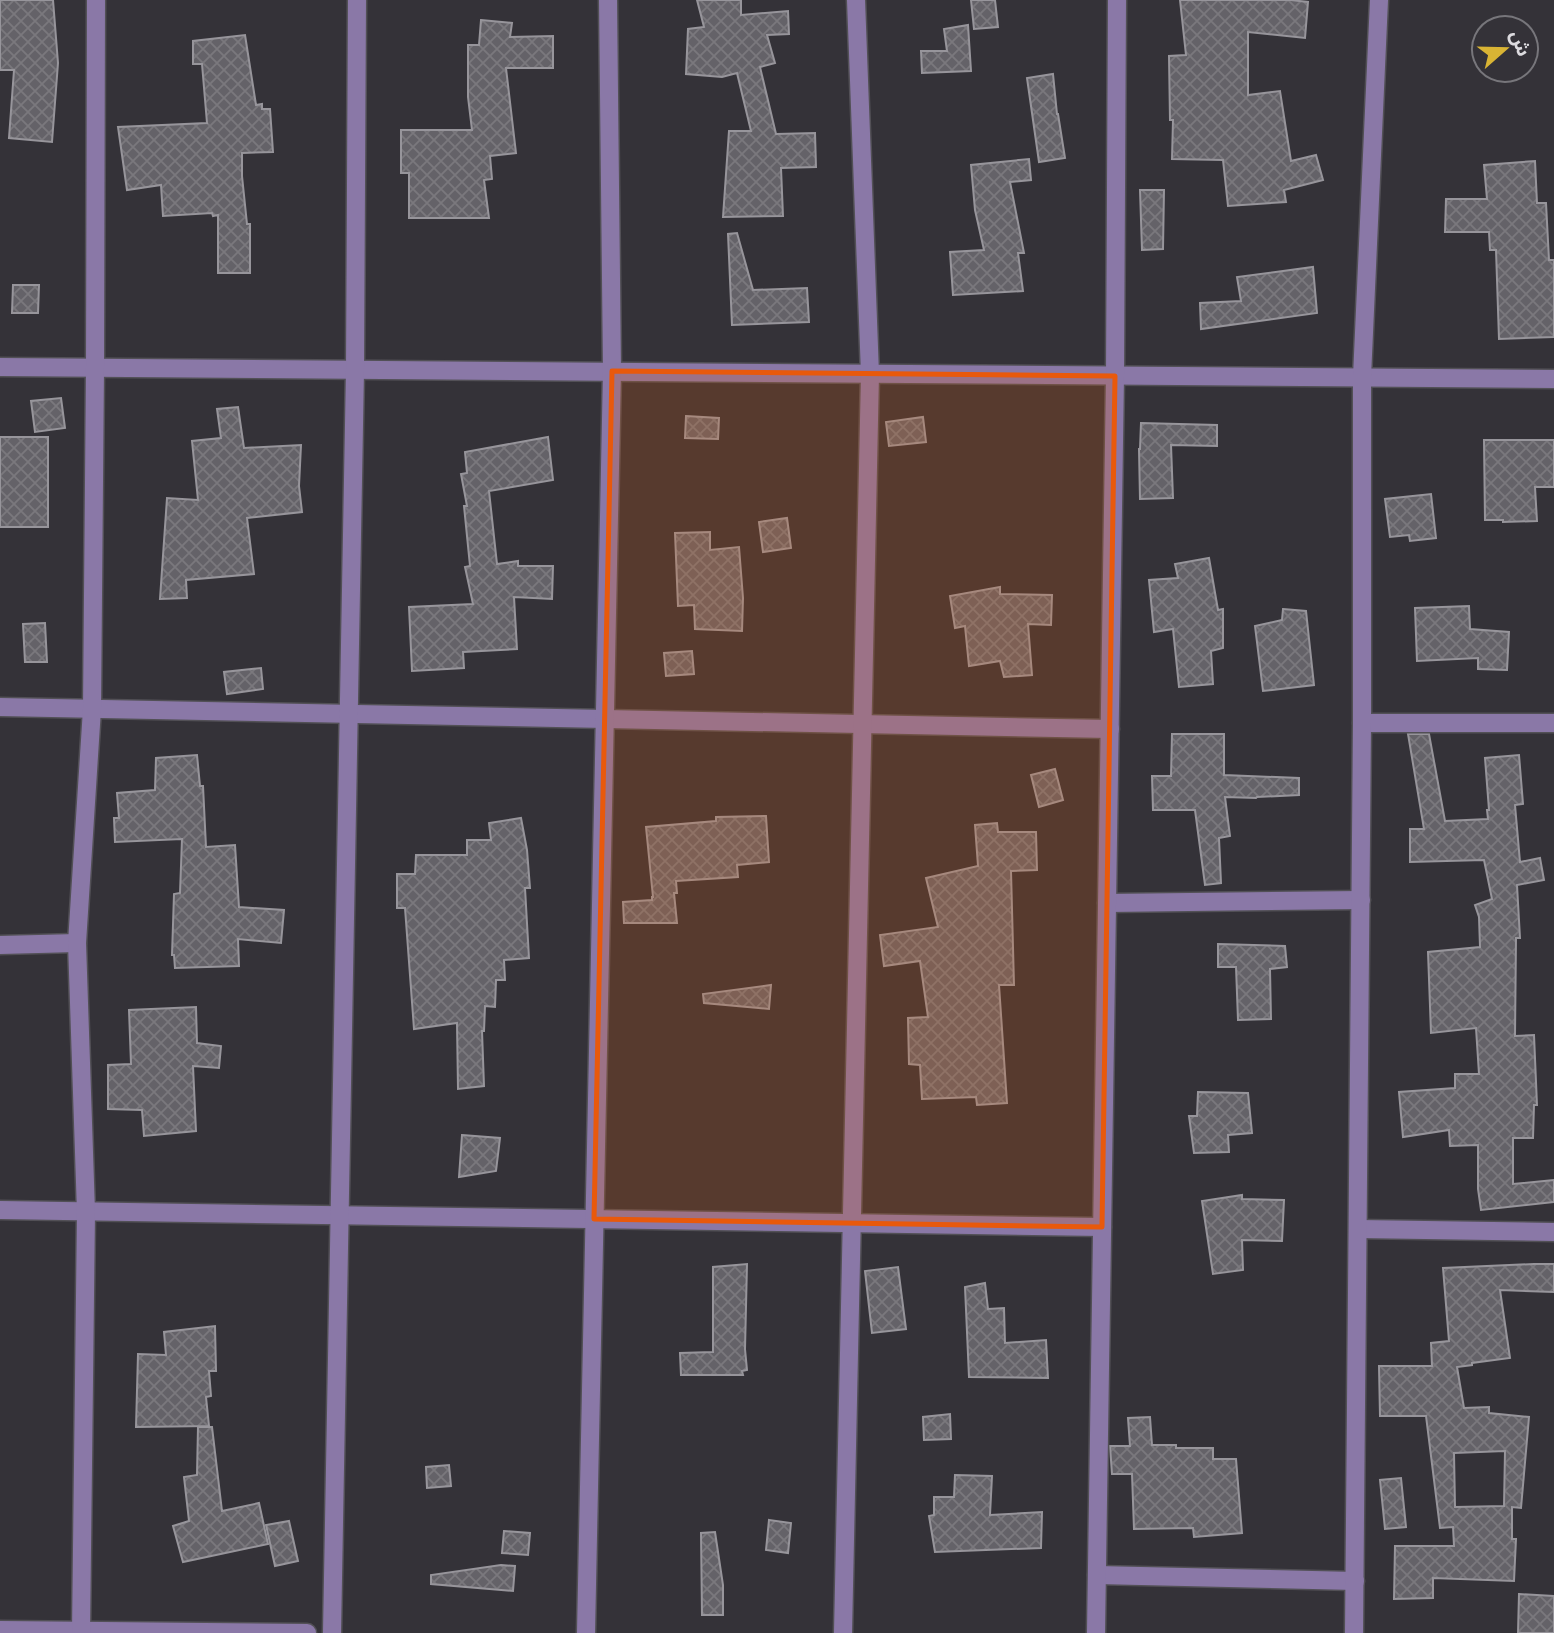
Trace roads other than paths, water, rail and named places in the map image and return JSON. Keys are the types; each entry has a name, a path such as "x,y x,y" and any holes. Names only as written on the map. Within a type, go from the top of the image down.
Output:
{"street":[{"path":"81,1632 86,1212 77,943 92,709 96,0"},
{"path":"332,1633 355,370 357,0"},
{"path":"586,1633 612,372 608,0"},
{"path":"843,1633 870,374 856,0"},
{"path":"1096,1633 1115,376 1117,0"},
{"path":"1354,1633 1361,900 1362,377 1379,0"},
{"path":"0,367 1554,379"},
{"path":"0,707 1110,729"},
{"path":"1362,723 1554,723"},
{"path":"1107,903 1361,900"},
{"path":"0,945 77,943"},
{"path":"0,1210 1102,1227"},
{"path":"1358,1229 1554,1232"},
{"path":"1097,1576 1355,1581"},
{"path":"0,1630 307,1633"}]}
